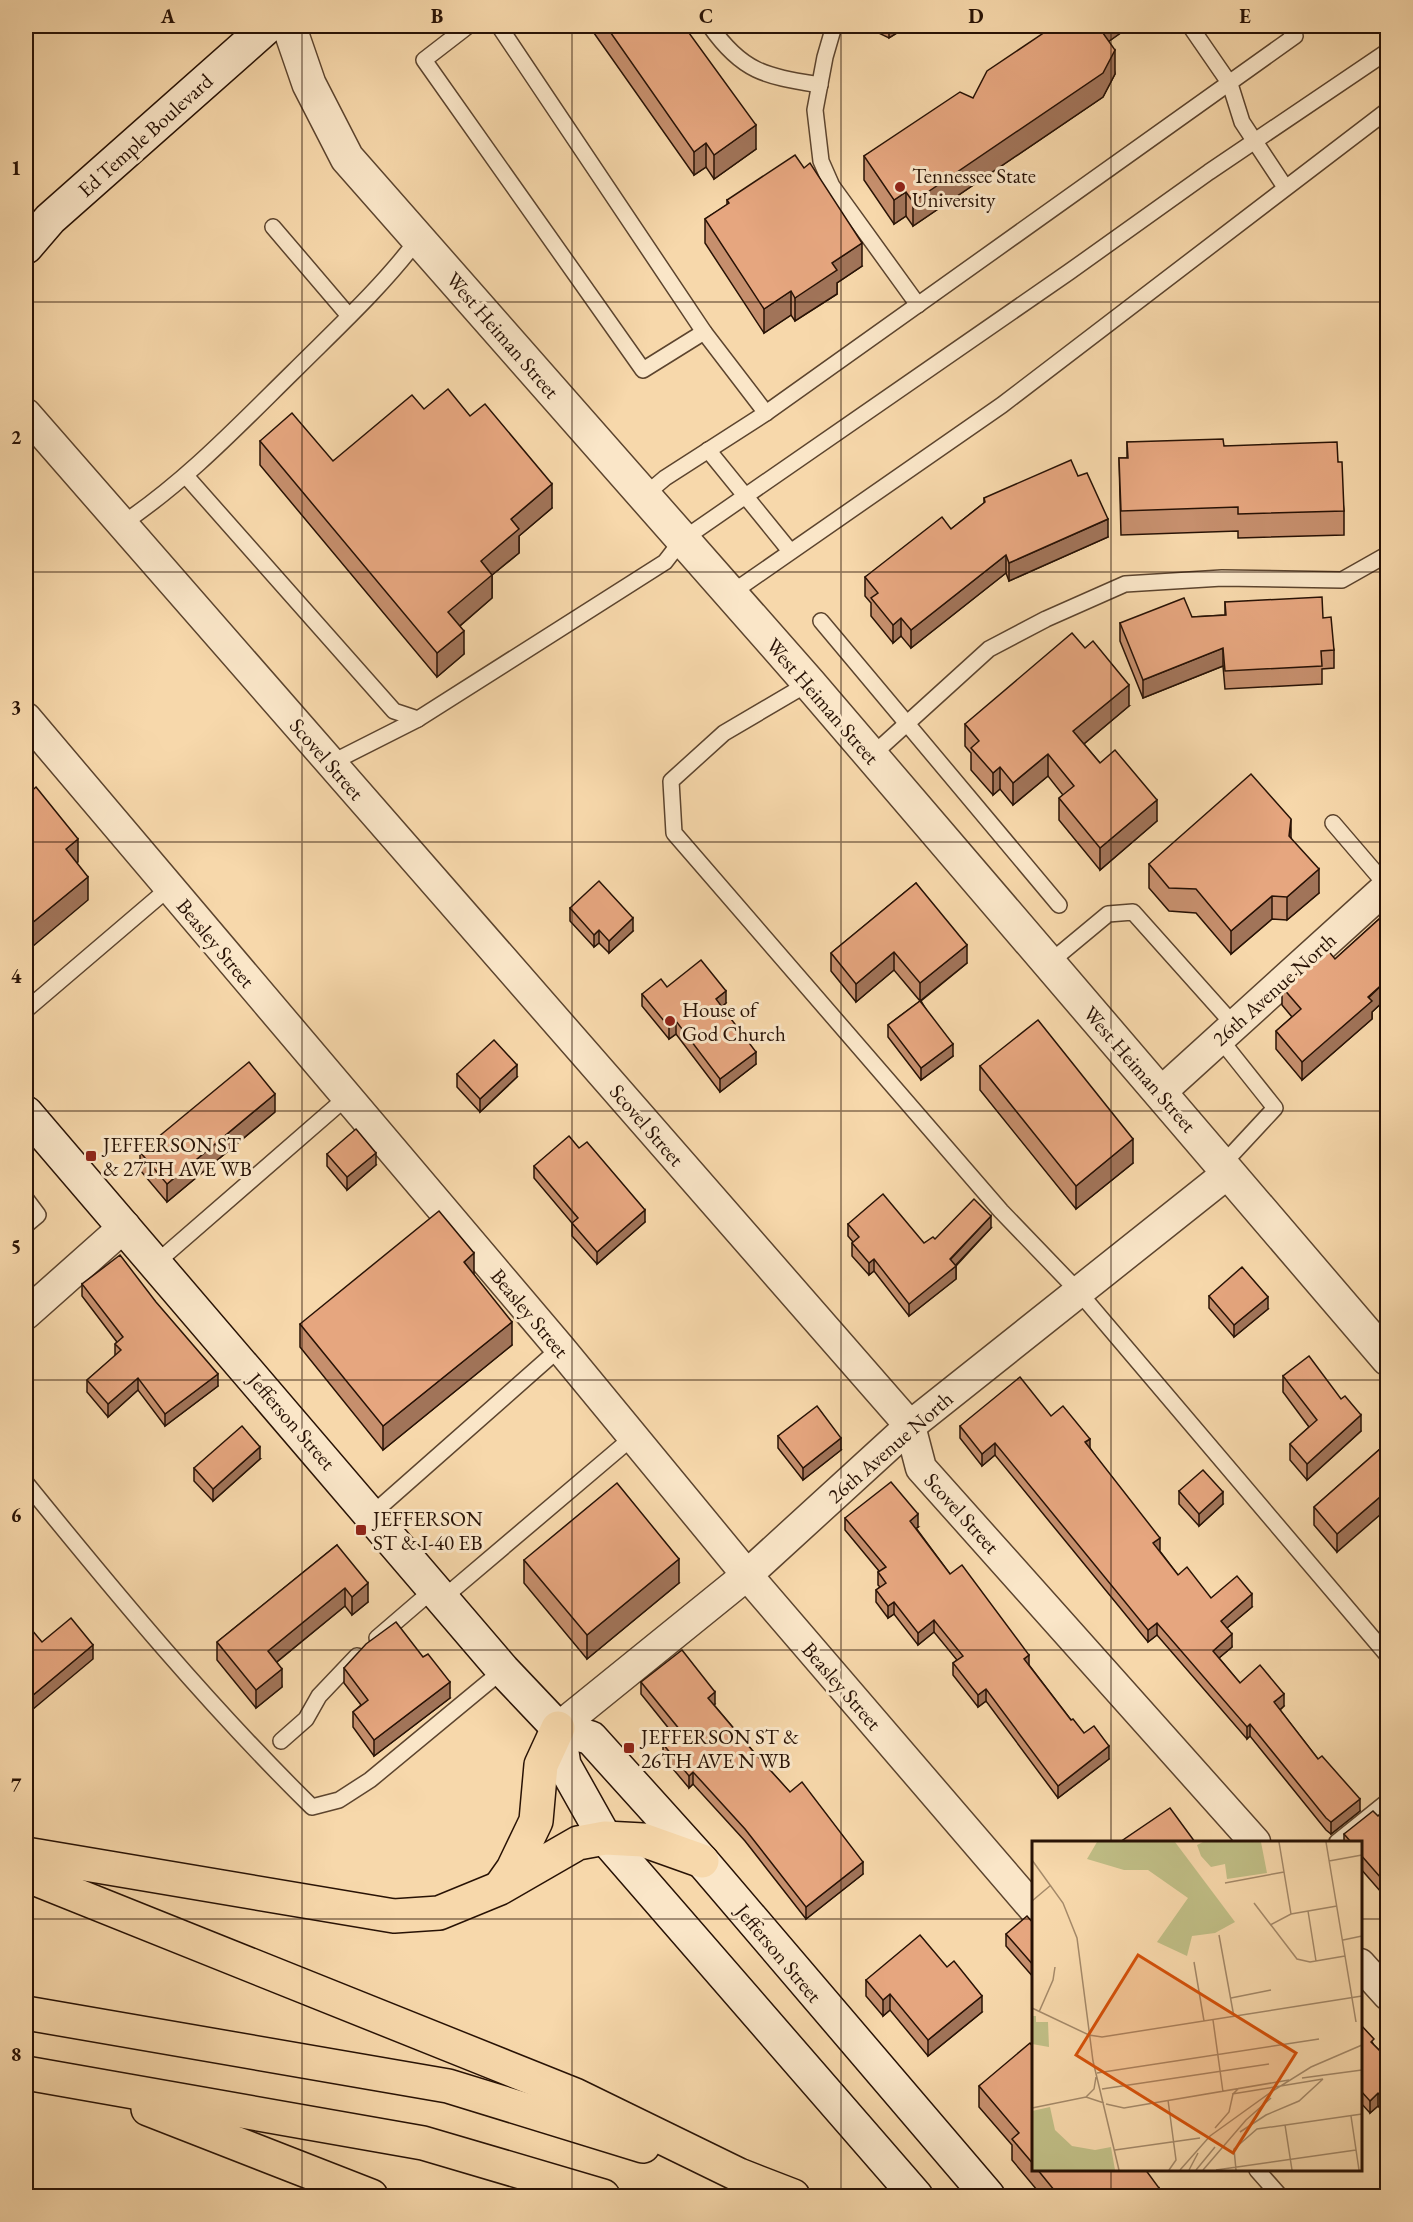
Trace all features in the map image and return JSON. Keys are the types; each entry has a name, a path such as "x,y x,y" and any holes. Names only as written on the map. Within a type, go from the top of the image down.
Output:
{"highway":[{"path":"500,1888 513,1869 537,1821 541,1765 558,1728"},
{"path":"26,1854 394,1916 439,1913 500,1888 578,1843 605,1838 643,1840 702,1862"},
{"path":"26,1875 575,2095 739,2175 789,2195"},
{"path":"26,2013 448,2086 739,2175"},
{"path":"26,2073 423,2143 603,2196"},
{"path":"79,2082 371,2196"}],"main road":[{"name":"Ed Temple Boulevard","path":"26,247 50,219 268,26"},
{"name":"West Heiman Street","path":"289,26 309,84 347,158 809,683 1388,1359"},
{"path":"26,241 50,219"},
{"name":"Jefferson Street","path":"30,1127 125,1226 503,1670 558,1728 591,1738 702,1862 988,2196"},
{"path":"558,1728 564,1765 605,1838 916,2196"}],"street":[{"name":"Scovel Street","path":"26,414 910,1426 921,1468 1254,1841"},
{"name":"Beasley Street","path":"26,718 560,1348 747,1575 1032,1907"},
{"name":"26th Avenue North","path":"1161,1092 1388,886"},
{"name":"26th Avenue North","path":"558,1728 747,1575 910,1426 1225,1169"},
{"path":"27,1311 125,1226"},
{"path":"1362,1966 1388,1995"}],"lane":[{"path":"468,26 424,60 643,370 704,332"},
{"path":"499,26 704,332 766,413"},
{"path":"710,26 737,58 767,76 820,85"},
{"path":"834,26 815,110 820,161 832,186 918,305"},
{"path":"1190,26 1230,84 1242,122 1253,142 1285,187"},
{"path":"645,495 708,450 766,413 1230,84 1295,36 1287,26"},
{"path":"331,763 418,719 665,562 682,540 1253,142 1388,51"},
{"path":"730,594 1002,405 1388,110"},
{"path":"273,227 349,316"},
{"path":"122,524 186,476 349,316 403,260 418,239"},
{"path":"708,450 790,551"},
{"path":"186,476 394,711 418,719"},
{"path":"870,756 989,649 1046,619 1125,584 1222,578 1342,580 1388,554"},
{"path":"821,621 1059,905"},
{"path":"809,683 724,733 671,781 674,833 1001,1210 1078,1291 1388,1656"},
{"path":"1333,823 1388,886"},
{"path":"26,1010 169,888"},
{"path":"1049,963 1108,914 1133,912 1227,1032 1275,1108 1225,1169"},
{"path":"156,1263 347,1097"},
{"path":"26,1199 38,1215 26,1225"},
{"path":"372,1514 560,1348"},
{"path":"281,1741 306,1719 319,1696 361,1651 438,1594 633,1437"},
{"path":"26,1483 136,1618 259,1755 312,1807 339,1800 370,1780 503,1670"},
{"path":"1338,1841 1388,1801"},
{"path":"1259,2171 1280,2196"}],"building":[{"path":"606,26 684,26 756,125 714,155 706,143 694,152"},
{"path":"1054,26 1098,26 1115,50 1103,73 913,202 906,192 894,200 864,156 960,92 973,98 987,71"},
{"path":"795,155 804,168 810,163 862,243 832,263 837,270 795,298 791,291 764,309 705,219 729,203 727,200"},
{"path":"448,389 470,416 485,404 552,484 511,519 519,529 481,561 492,575 448,612 464,631 437,653 260,441 292,413 333,461 412,395 424,409"},
{"path":"1223,439 1224,446 1337,442 1338,462 1342,462 1344,511 1238,514 1238,507 1121,511 1119,458 1128,458 1127,442"},
{"path":"1071,460 1078,476 1087,473 1108,519 1009,563 1006,555 911,630 901,618 893,625 871,598 878,593 865,577 942,517 951,529 985,502 984,498"},
{"path":"1322,597 1323,618 1331,617 1334,650 1321,651 1322,666 1225,671 1223,648 1143,680 1120,623 1184,598 1192,617 1226,615 1225,602"},
{"path":"1072,633 1085,648 1093,641 1129,685 1073,731 1100,763 1115,750 1157,800 1100,848 1059,798 1074,786 1048,754 1013,783 1000,767 993,773 971,748 979,741 965,724"},
{"path":"1251,774 1291,819 1289,836 1319,869 1287,897 1272,896 1231,931 1196,889 1169,888 1149,864"},
{"path":"36,787 78,839 66,849 88,877 26,928 26,796"},
{"path":"599,881 633,918 609,941 599,930 594,935 570,908"},
{"path":"916,883 967,945 920,983 894,952 856,984 831,953"},
{"path":"1388,911 1388,979 1368,997 1372,1001 1302,1062 1276,1031 1301,1009 1282,987 1326,948 1335,959"},
{"path":"701,960 726,991 716,999 756,1052 720,1079 676,1021 669,1027 642,994 661,979 667,987"},
{"path":"920,1001 953,1044 921,1068 888,1025"},
{"path":"1038,1020 1133,1139 1076,1186 980,1066"},
{"path":"494,1040 517,1065 480,1099 457,1074"},
{"path":"249,1062 275,1094 167,1184 140,1152"},
{"path":"356,1129 376,1153 347,1177 327,1154"},
{"path":"569,1136 579,1148 587,1142 645,1210 597,1252 572,1223 578,1218 534,1166"},
{"path":"883,1194 924,1243 933,1237 935,1239 974,1199 991,1216 950,1259 956,1266 909,1304 874,1259 869,1263 852,1243 859,1237 848,1224"},
{"path":"439,1211 474,1253 464,1262 512,1322 383,1426 300,1324"},
{"path":"120,1255 156,1302 218,1374 165,1414 138,1378 108,1404 87,1380 121,1350 115,1344 123,1337 82,1284"},
{"path":"1242,1267 1268,1297 1234,1325 1209,1296"},
{"path":"1309,1356 1341,1399 1345,1396 1361,1415 1307,1464 1290,1444 1317,1420 1283,1376"},
{"path":"1020,1377 1051,1416 1063,1406 1090,1439 1085,1442 1160,1538 1153,1543 1178,1575 1187,1567 1211,1598 1237,1576 1252,1594 1221,1621 1232,1634 1213,1651 1240,1683 1260,1665 1284,1694 1274,1702 1318,1759 1322,1756 1360,1799 1331,1822 1250,1724 1247,1727 1157,1623 1148,1630 995,1443 982,1454 960,1426"},
{"path":"817,1406 841,1438 803,1468 778,1436"},
{"path":"242,1426 260,1447 213,1489 194,1468"},
{"path":"1388,1442 1388,1490 1337,1534 1314,1507"},
{"path":"1203,1470 1223,1492 1199,1514 1179,1491"},
{"path":"891,1482 918,1514 910,1521 950,1574 962,1565 1029,1655 1024,1659 1071,1720 1073,1719 1084,1733 1094,1726 1109,1746 1058,1786 986,1689 978,1695 953,1663 963,1656 934,1620 918,1633 894,1602 888,1606 876,1590 886,1583 878,1572 886,1567 845,1518"},
{"path":"617,1483 679,1559 587,1635 524,1560"},
{"path":"337,1545 368,1583 352,1597 345,1588 268,1651 282,1669 256,1690 217,1642"},
{"path":"71,1618 93,1645 26,1701 26,1623 42,1642"},
{"path":"396,1622 423,1657 428,1654 450,1682 374,1740 353,1712 368,1700 344,1668 366,1644"},
{"path":"682,1650 715,1692 708,1698 752,1750 790,1792 802,1782 863,1862 806,1907 745,1829 693,1772 689,1776 663,1744 680,1730 641,1682"},
{"path":"1388,1807 1388,1886 1362,1856 1362,1841 1350,1841 1344,1834 1373,1811 1378,1816"},
{"path":"1170,1808 1194,1841 1121,1841"},
{"path":"1027,1916 1032,1922 1032,1964 1006,1934"},
{"path":"920,1935 947,1967 954,1961 982,1996 928,2040 890,1994 883,2000 866,1980"},
{"path":"1362,2026 1374,2039 1371,2042 1388,2059 1388,2105 1378,2093 1370,2101 1362,2092"},
{"path":"1030,2043 1032,2046 1032,2163 1012,2139 1019,2133 979,2086"},
{"path":"1039,2171 1146,2171 1159,2188 1148,2196 1059,2196"}],"place":[{"name":"Tennessee State University","path":"900,187"},
{"name":"House of God Church","path":"670,1021"},
{"name":"JEFFERSON ST & 27TH AVE WB","path":"91,1156"},
{"name":"JEFFERSON ST & I-40 EB","path":"361,1530"},
{"name":"JEFFERSON ST & 26TH AVE N WB","path":"629,1748"}]}
